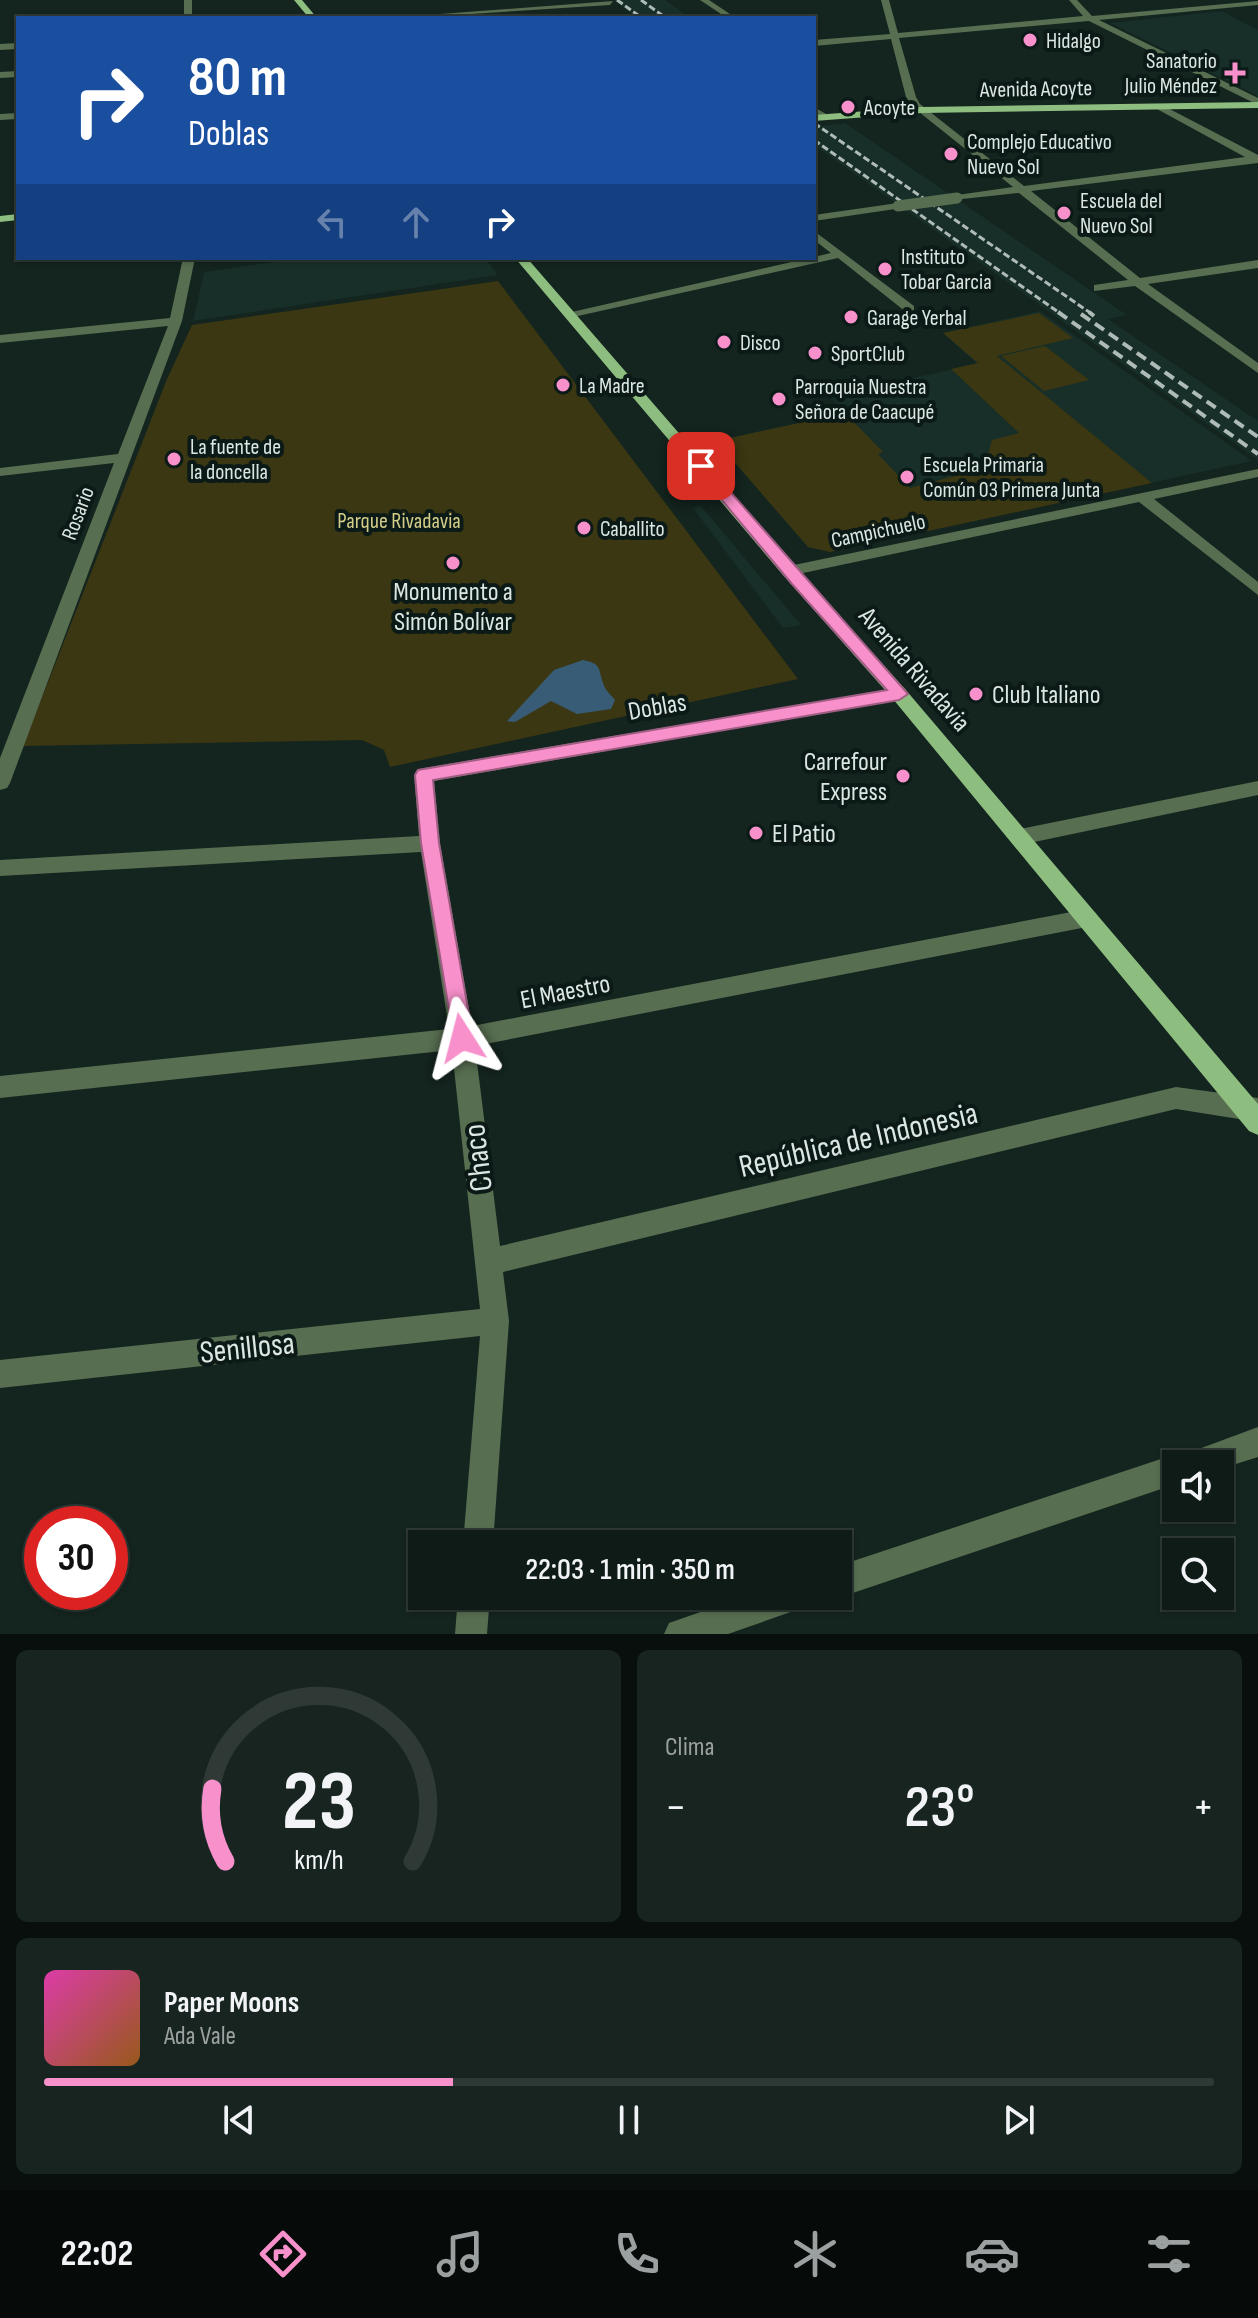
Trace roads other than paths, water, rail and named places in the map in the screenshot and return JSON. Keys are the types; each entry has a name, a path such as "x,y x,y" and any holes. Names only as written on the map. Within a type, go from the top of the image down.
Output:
{"main road":[{"path":"298,0 311,16"},
{"name":"Avenida Acoyte","path":"817,115 921,110 1258,104"},
{"name":"Avenida Rivadavia","path":"523,260 789,571 899,694 1253,1113"}],"street":[{"path":"520,0 541,16"},
{"path":"704,0 729,16"},
{"path":"885,0 911,97 921,110 1137,282 1258,369"},
{"path":"1073,0 1088,18 1258,104"},
{"path":"816,43 1255,2"},
{"path":"439,16 610,3"},
{"path":"1160,107 1257,158"},
{"path":"816,218 1257,158"},
{"path":"816,236 910,309"},
{"path":"816,259 840,254"},
{"name":"Rosario","path":"0,783 176,321 189,260"},
{"path":"569,314 813,260"},
{"path":"1098,288 1258,264"},
{"path":"0,339 176,321"},
{"path":"0,472 122,458"},
{"name":"Campichuelo","path":"789,571 1258,473"},
{"path":"1142,497 1258,590"},
{"name":"Doblas","path":"424,775 899,694"},
{"name":"Chaco","path":"424,775 430,843 462,1038 495,1321 479,1530"},
{"path":"1020,837 1258,788"},
{"path":"0,868 430,843"},
{"name":"El Maestro","path":"0,1087 462,1038 1087,918"},
{"name":"República de Indonesia","path":"490,1262 1176,1098 1253,1113"},
{"name":"Senillosa","path":"0,1374 495,1321"},
{"path":"1234,1450 1258,1442"},
{"path":"852,1577 1162,1474"},
{"path":"471,1634 473,1610"},
{"path":"680,1634 752,1610"}],"water":[{"path":"583,660 598,667 604,686 615,700 611,709 577,714 551,701 515,722 507,721 554,670"}],"railway":[{"path":"617,0 639,16"},
{"path":"641,0 663,16"},
{"path":"816,124 1092,314"},
{"path":"816,141 1061,314"},
{"path":"1058,312 1258,454"},
{"path":"1089,312 1094,316"},
{"path":"1081,314 1258,437"}],"place":[{"name":"Hidalgo","path":"1030,40"},
{"name":"Sanatorio Julio Méndez","path":"1235,73"},
{"name":"Acoyte","path":"848,107"},
{"name":"Complejo Educativo Nuevo Sol","path":"951,154"},
{"name":"Escuela del Nuevo Sol","path":"1064,213"},
{"name":"Instituto Tobar Garcia","path":"885,269"},
{"name":"Garage Yerbal","path":"851,317"},
{"name":"Disco","path":"724,342"},
{"name":"SportClub","path":"815,353"},
{"name":"La Madre","path":"563,385"},
{"name":"Parroquia Nuestra Señora de Caacupé","path":"779,399"},
{"name":"La fuente de la doncella","path":"174,459"},
{"name":"Escuela Primaria Común 03 Primera Junta","path":"907,477"},
{"name":"Caballito","path":"584,528"},
{"name":"Monumento a Simón Bolívar","path":"453,563"},
{"name":"Club Italiano","path":"976,694"},
{"name":"Carrefour Express","path":"903,776"},
{"name":"El Patio","path":"756,833"}],"park label":[{"name":"Parque Rivadavia","path":"399,520"}]}
